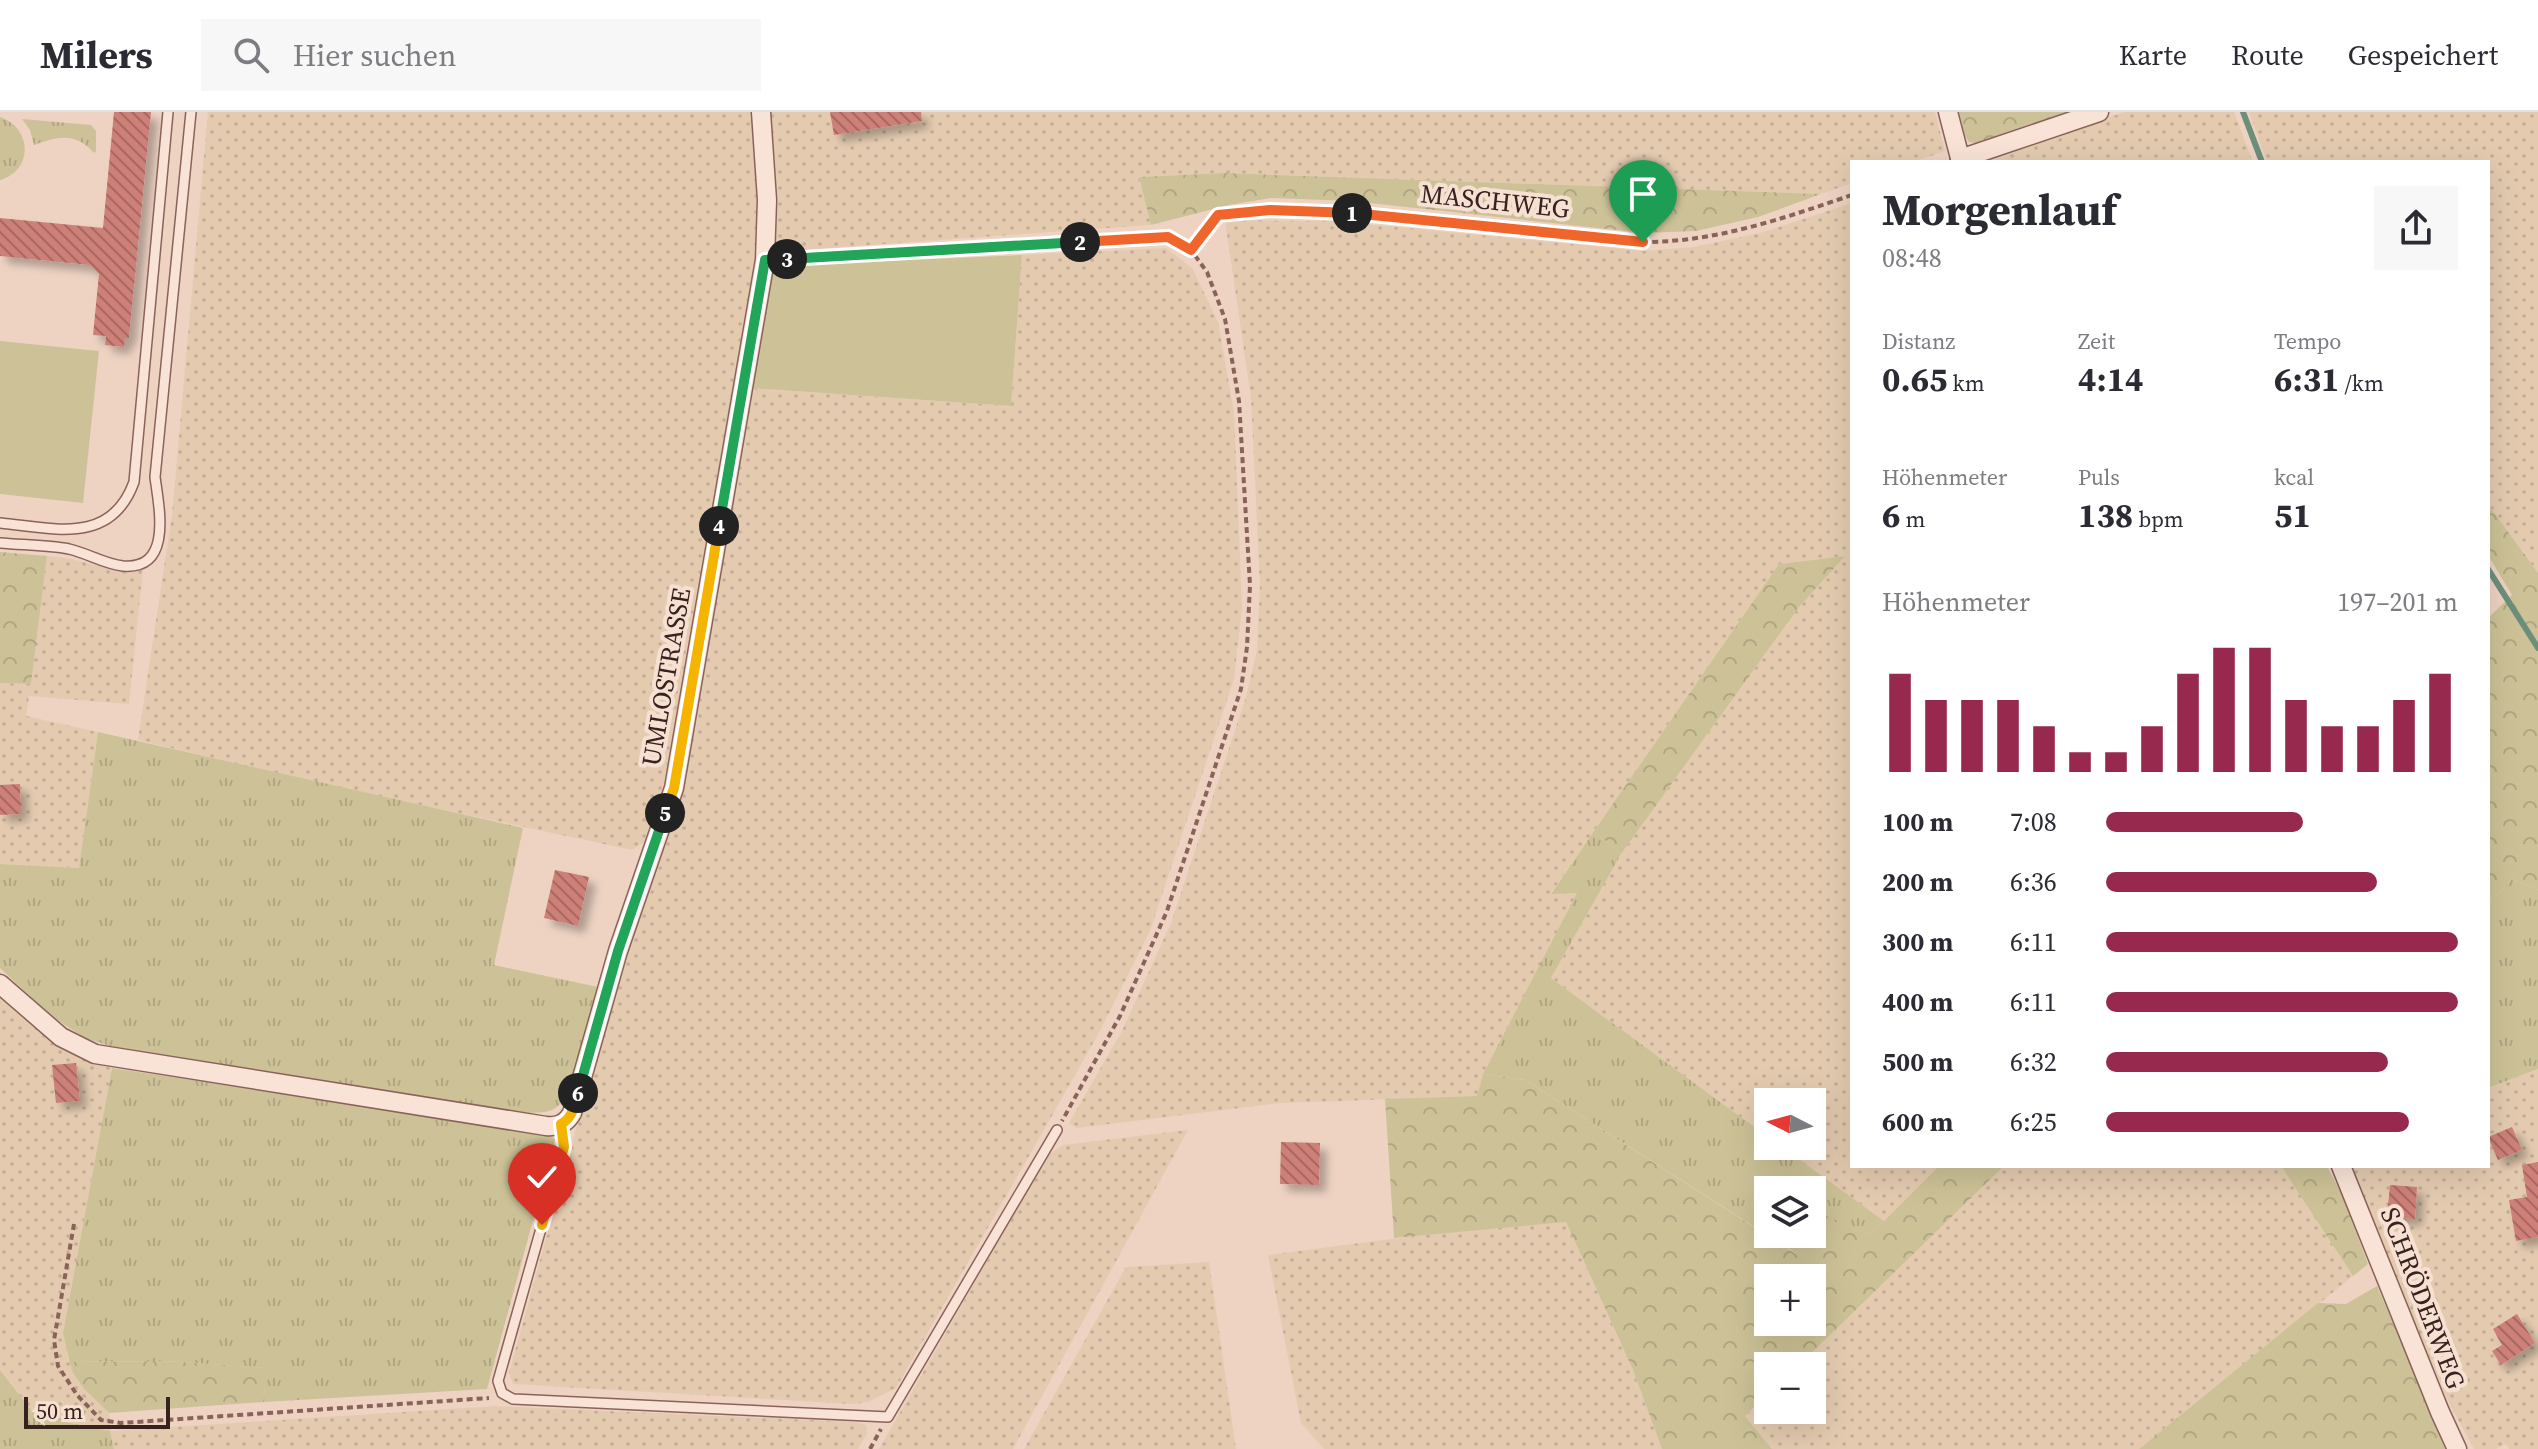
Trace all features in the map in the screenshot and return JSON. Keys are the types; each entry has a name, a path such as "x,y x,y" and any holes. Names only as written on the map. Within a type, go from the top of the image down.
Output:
{"street":[{"name":"UMLOSTRASSE","path":"561,1124 572,1113 618,951 674,788 765,260 767,200 761,112"},
{"path":"1948,112 1960,160"},
{"path":"1963,160 2099,112"},
{"path":"0,984 61,1037 95,1054 546,1126 561,1124"},
{"name":"SCHRÖDERWEG","path":"2342,1168 2457,1449"}],"lane":[{"path":"0,523 84,529 107,520 117,512 130,493 134,482 168,112"},
{"path":"0,543 69,549 123,566 141,564 153,556 160,544 155,477 191,112"},
{"path":"561,1124 564,1147 498,1381 502,1393 513,1399 888,1417 1057,1130"}],"path":[{"name":"MASCHWEG","path":"1191,250 1218,215 1270,210 1346,212 1643,242 1696,239 1762,225 1850,196"},
{"path":"765,260 1168,237 1191,250 1207,272 1225,319 1239,401 1250,585 1241,689 1167,911 1120,1016 1057,1130"},
{"path":"74,1224 54,1340 58,1366 77,1395 101,1420 121,1423 420,1404 483,1399 502,1393"},
{"path":"870,1449 888,1417"}],"shaded area":[{"path":"208,112 751,112 757,202 754,263 664,782 644,842 632,850 322,784 138,740 172,515"},
{"path":"768,112 1935,112 1945,151 1919,160 1850,160 1850,184 1821,194 1223,173 1139,177 1151,225 772,252 778,199"},
{"path":"2124,112 2234,112 2252,160 1987,160"},
{"path":"2249,112 2538,112 2538,573 2490,507 2490,160 2266,160"},
{"path":"1850,204 1850,1168 1937,1168 1884,1221 1800,1160 1826,1160 1826,1088 1754,1088 1754,1127 1551,978 1621,854 1799,607 1844,556 1779,564 1551,893 1578,893 1483,1074 1478,1096 1281,1103 1077,1128 1069,1123 1122,1031 1171,923 1246,697 1257,650 1260,586 1251,398 1225,220 1336,221 1643,251 1694,247 1760,233"},
{"path":"1166,248 1192,268 1218,322 1234,412 1242,608 1234,679 1150,931 1101,1029 896,1388 868,1402 853,1404 513,1384 509,1373 582,1107 625,953 678,791 750,388 1011,406 1022,255"},
{"path":"47,556 122,572 143,569 129,704 29,696 26,716 98,732 79,868 0,864 0,683 31,684"},
{"path":"0,993 58,1045 91,1063 112,1068 63,1333 84,1389 109,1413 111,1431 495,1406 855,1422 866,1425 867,1434 858,1449 114,1449 110,1431 36,1416 0,1370"},
{"path":"2538,1069 2538,1449 2509,1449 2506,1444 2496,1449 2474,1449 2451,1407 2348,1168 2490,1168 2490,1087"},
{"path":"1188,1130 1013,1449 879,1449 1048,1155 1063,1145"},
{"path":"2002,1168 2282,1168 2353,1276 2139,1449 1772,1449 1745,1416 1754,1407 1754,1424 1826,1424 1826,1352 1812,1352"},
{"path":"1566,1222 1633,1370 1662,1449 1324,1449 1301,1423 1268,1255 1430,1234"},
{"path":"1209,1262 1236,1449 1024,1449 1126,1267"}],"green space":[{"path":"1958,112 2068,112 1976,143 1969,142 1965,136"},
{"path":"0,117 18,130 25,149 19,167 0,180"},
{"path":"22,119 91,125 96,131 96,151 94,153 80,142 66,138 34,145 30,130"},
{"path":"1223,173 1821,194 1758,217 1696,231 1644,233 1351,201 1271,198 1151,225 1139,177"},
{"path":"1022,255 1011,406 750,388 769,273 777,266"},
{"path":"0,341 99,351 83,503 0,494"},
{"path":"2490,507 2538,573 2538,890 2512,879 2490,903 2490,616 2512,595 2490,558"},
{"path":"0,552 47,556 31,684 0,683"},
{"path":"1845,556 1799,607 1621,854 1594,831 1779,564"},
{"path":"98,732 523,828 494,965 598,987 567,1094 559,1105 551,1110 529,1113 113,1047 85,1038 51,1016 0,968 0,864 79,868"},
{"path":"1594,831 1621,854 1551,978 1754,1127 1754,1160 1800,1160 1822,1176 1754,1176 1754,1226 1525,1080 1483,1074 1577,893 1551,894"},
{"path":"2512,879 2538,890 2538,1069 2490,1087 2490,903"},
{"path":"112,1068 550,1134 555,1140 487,1389 264,1402 265,1368 164,1361 74,1362 72,1371 63,1333"},
{"path":"1483,1074 1525,1080 1754,1227 1754,1248 1787,1248 1796,1254 1801,1248 1826,1248 1826,1216 1870,1235 1937,1168 2002,1168 1812,1352 1754,1352 1754,1407 1745,1416 1772,1449 1662,1449 1633,1370 1566,1222 1394,1238 1385,1099 1477,1096"},
{"path":"2282,1168 2328,1168 2343,1197 2368,1264 2353,1276"},
{"path":"1826,1179 1884,1221 1870,1235 1826,1216"},
{"path":"2377,1286 2448,1449 2139,1449 2318,1303 2346,1304"},
{"path":"164,1361 266,1368 264,1402 109,1413 84,1389 72,1371 74,1362"},
{"path":"0,1370 36,1416 110,1431 114,1449 0,1449"}],"building":[{"path":"114,112 151,112 129,338 125,338 124,347 105,345 106,336 93,335 99,274 90,265 0,256 0,218 103,228"},
{"path":"830,112 921,112 922,121 834,135"},
{"path":"20,784 21,814 0,815 0,785"},
{"path":"555,870 589,877 578,926 544,918"},
{"path":"76,1063 80,1101 56,1103 52,1065"},
{"path":"2512,1127 2522,1150 2498,1160 2490,1136"},
{"path":"1281,1142 1320,1143 1319,1185 1280,1184"},
{"path":"2538,1162 2538,1237 2516,1241 2509,1200 2527,1197 2522,1165"},
{"path":"2390,1185 2417,1187 2415,1219 2387,1217"},
{"path":"2517,1314 2535,1343 2501,1365 2492,1351 2502,1345 2493,1329"}],"waterway":[{"path":"2243,112 2261,160"},
{"path":"2490,572 2538,648"}],"route":[{"path":"542,1225 564,1147 561,1124 572,1113 618,951 674,788 765,260 1168,237 1191,250 1218,215 1270,210 1346,212 1643,242"}]}
